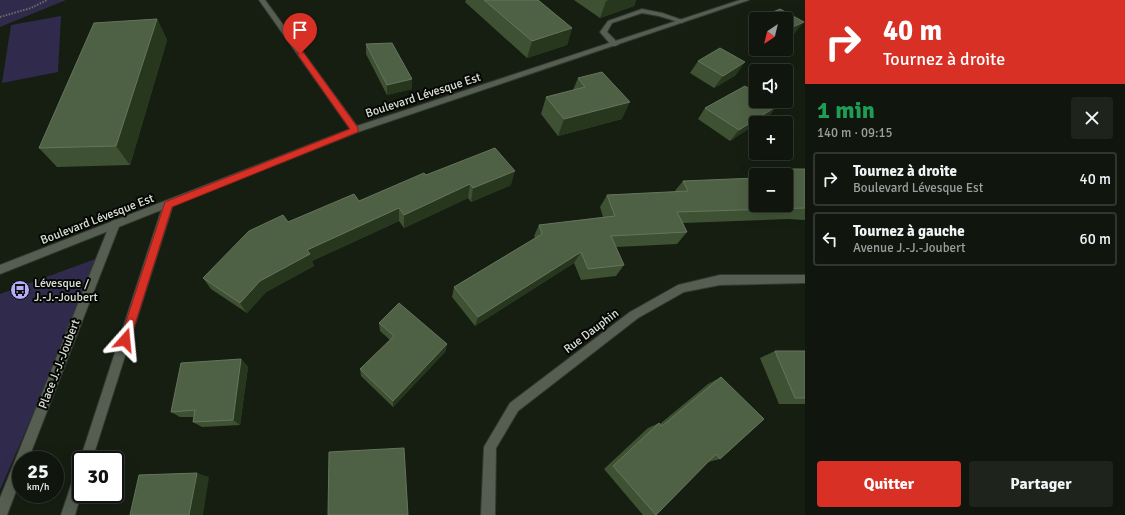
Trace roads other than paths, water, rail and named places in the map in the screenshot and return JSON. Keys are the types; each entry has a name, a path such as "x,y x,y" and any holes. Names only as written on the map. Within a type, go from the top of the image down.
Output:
{"street":[{"path":"262,0 355,130"},
{"name":"Boulevard Lévesque Est","path":"0,270 355,130 746,0"},
{"path":"615,44 603,32 610,22 642,11 660,14 682,21"},
{"path":"89,451 168,205"},
{"name":"Place J.-J.-Joubert","path":"25,451 115,224"},
{"name":"Rue Dauphin","path":"488,515 490,447 514,407 634,315 682,288 720,280 805,279"},
{"name":"Place J.-J.-Joubert","path":"0,515 12,484"},
{"path":"68,515 72,503"}],"place":[{"name":"Lévesque / J.-J.-Joubert","path":"20,290"}]}
